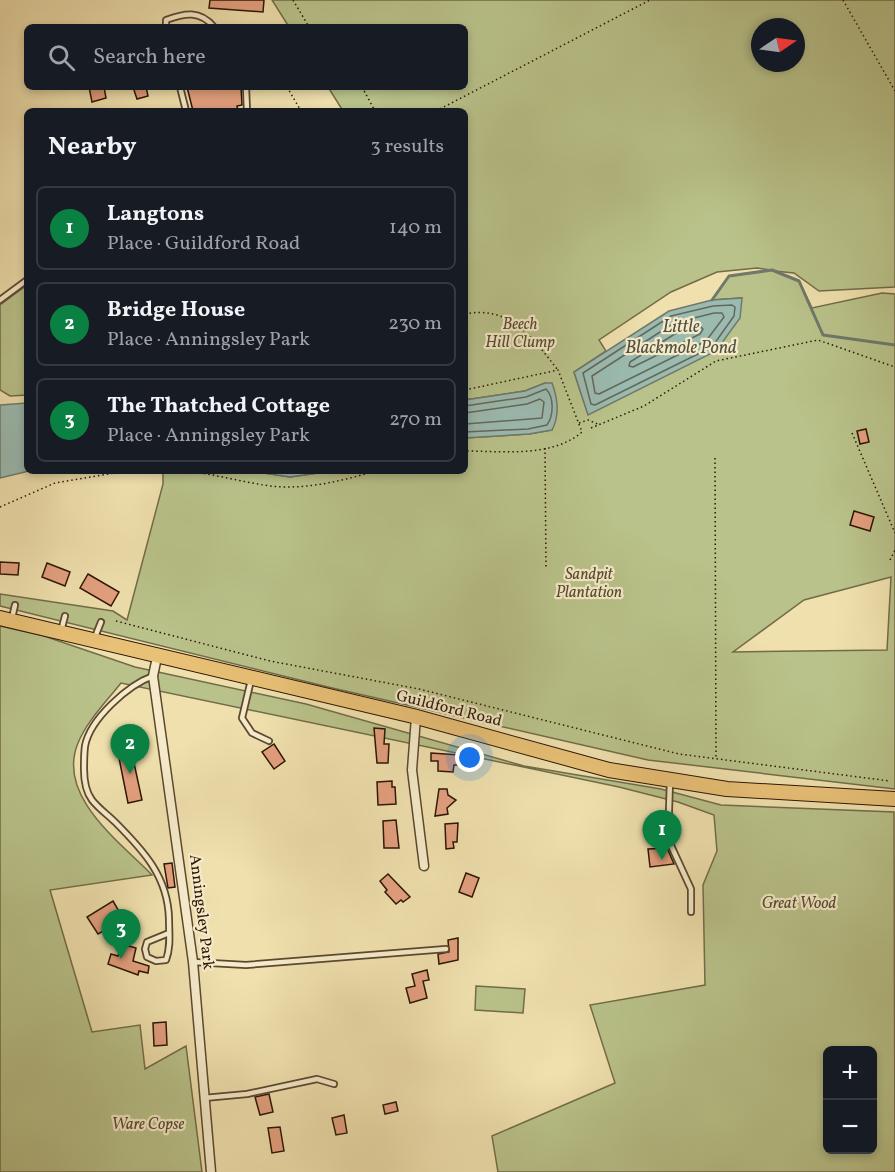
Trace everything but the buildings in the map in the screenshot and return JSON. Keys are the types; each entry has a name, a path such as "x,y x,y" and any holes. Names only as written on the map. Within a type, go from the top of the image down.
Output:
{"main road":[{"name":"Guildford Road","path":"6,619 416,717 609,770 727,789 895,799"}],"street":[{"name":"Anningsley Park","path":"158,657 153,676 193,962 211,1172"},
{"path":"416,717 412,770 424,866"}],"lane":[{"path":"166,24 166,20 188,12 208,20 211,24"},
{"path":"181,90 185,108"},
{"path":"246,90 247,108"},
{"path":"0,300 24,282"},
{"path":"6,619 15,605"},
{"path":"61,632 65,616"},
{"path":"94,640 100,622"},
{"path":"153,676 139,681 117,699 98,721 85,745 84,778 91,799 154,864 169,902 169,933 166,960 156,961 147,957 145,949 147,942 169,933"},
{"path":"252,677 242,718 252,733 269,741"},
{"path":"670,781 668,839 691,889 691,912"},
{"path":"193,962 246,965 446,949"},
{"path":"204,1098 247,1094 317,1079 334,1084"}],"path":[{"path":"292,0 307,24"},
{"path":"442,108 650,0"},
{"path":"843,0 895,91"},
{"path":"289,90 299,108"},
{"path":"364,90 373,108"},
{"path":"468,313 483,310 525,329 558,370 582,432 570,443 527,451 468,451"},
{"path":"591,428 644,406 716,361 818,340 895,367"},
{"path":"468,389 558,370"},
{"path":"579,423 588,420 600,425"},
{"path":"852,433 895,533"},
{"path":"545,447 546,569"},
{"path":"716,458 716,759"},
{"path":"0,507 55,483 108,474"},
{"path":"214,474 270,486 308,486 337,482 365,474"},
{"path":"890,560 895,550"},
{"name":"Guildford Road","path":"116,621 270,661 419,688 679,754 890,780"}],"green space":[{"name":"Sandpit Plantation","path":"272,0 895,0 895,287 819,291 794,273 774,271 799,281 812,308 882,293 895,294 895,789 648,760 328,687 0,606 0,594 113,611 127,620 163,484 163,474 270,474 290,477 311,474 468,474 468,438 529,434 552,430 545,383 525,391 468,400 468,108 341,108 330,90 468,90 468,24 287,24","holes":["757,268 771,270 729,276 712,300 741,298 588,414 574,372 606,351 599,340 671,292 717,272","891,577 887,650 733,652 804,600"]},
{"path":"24,287 24,395 10,396 0,390 0,305"},
{"name":"Great Wood","path":"0,626 44,636 135,667 306,704 524,766 661,789 721,805 894,812 895,1172 498,1172 492,1136 615,1083 590,1005 705,985 703,885 717,851 714,815 678,802 619,787 121,683 92,719 78,743 74,763 76,781 83,799 95,816 152,875 50,890 92,1032 140,1025 145,1069 186,1046 202,1172 0,1172"},
{"path":"476,986 525,989 523,1013 475,1010"}],"water":[{"name":"Little Blackmole Pond","path":"742,298 740,318 716,351 588,415 574,372 669,311 712,300"},
{"path":"545,383 552,383 557,401 557,413 552,430 529,434 468,438 468,400 525,391"},
{"path":"24,403 24,472 0,478 0,405"},
{"path":"270,474 311,474 290,477"}],"waterway":[{"path":"712,300 729,276 772,270 799,281 823,335 895,345"}],"place":[{"name":"Bridge House","path":"130,774"},
{"name":"Langtons","path":"662,860"},
{"name":"The Thatched Cottage","path":"121,959"}],"park label":[{"name":"Beech Hill Clump","path":"520,334"},
{"name":"Ware Copse","path":"148,1125"}]}
